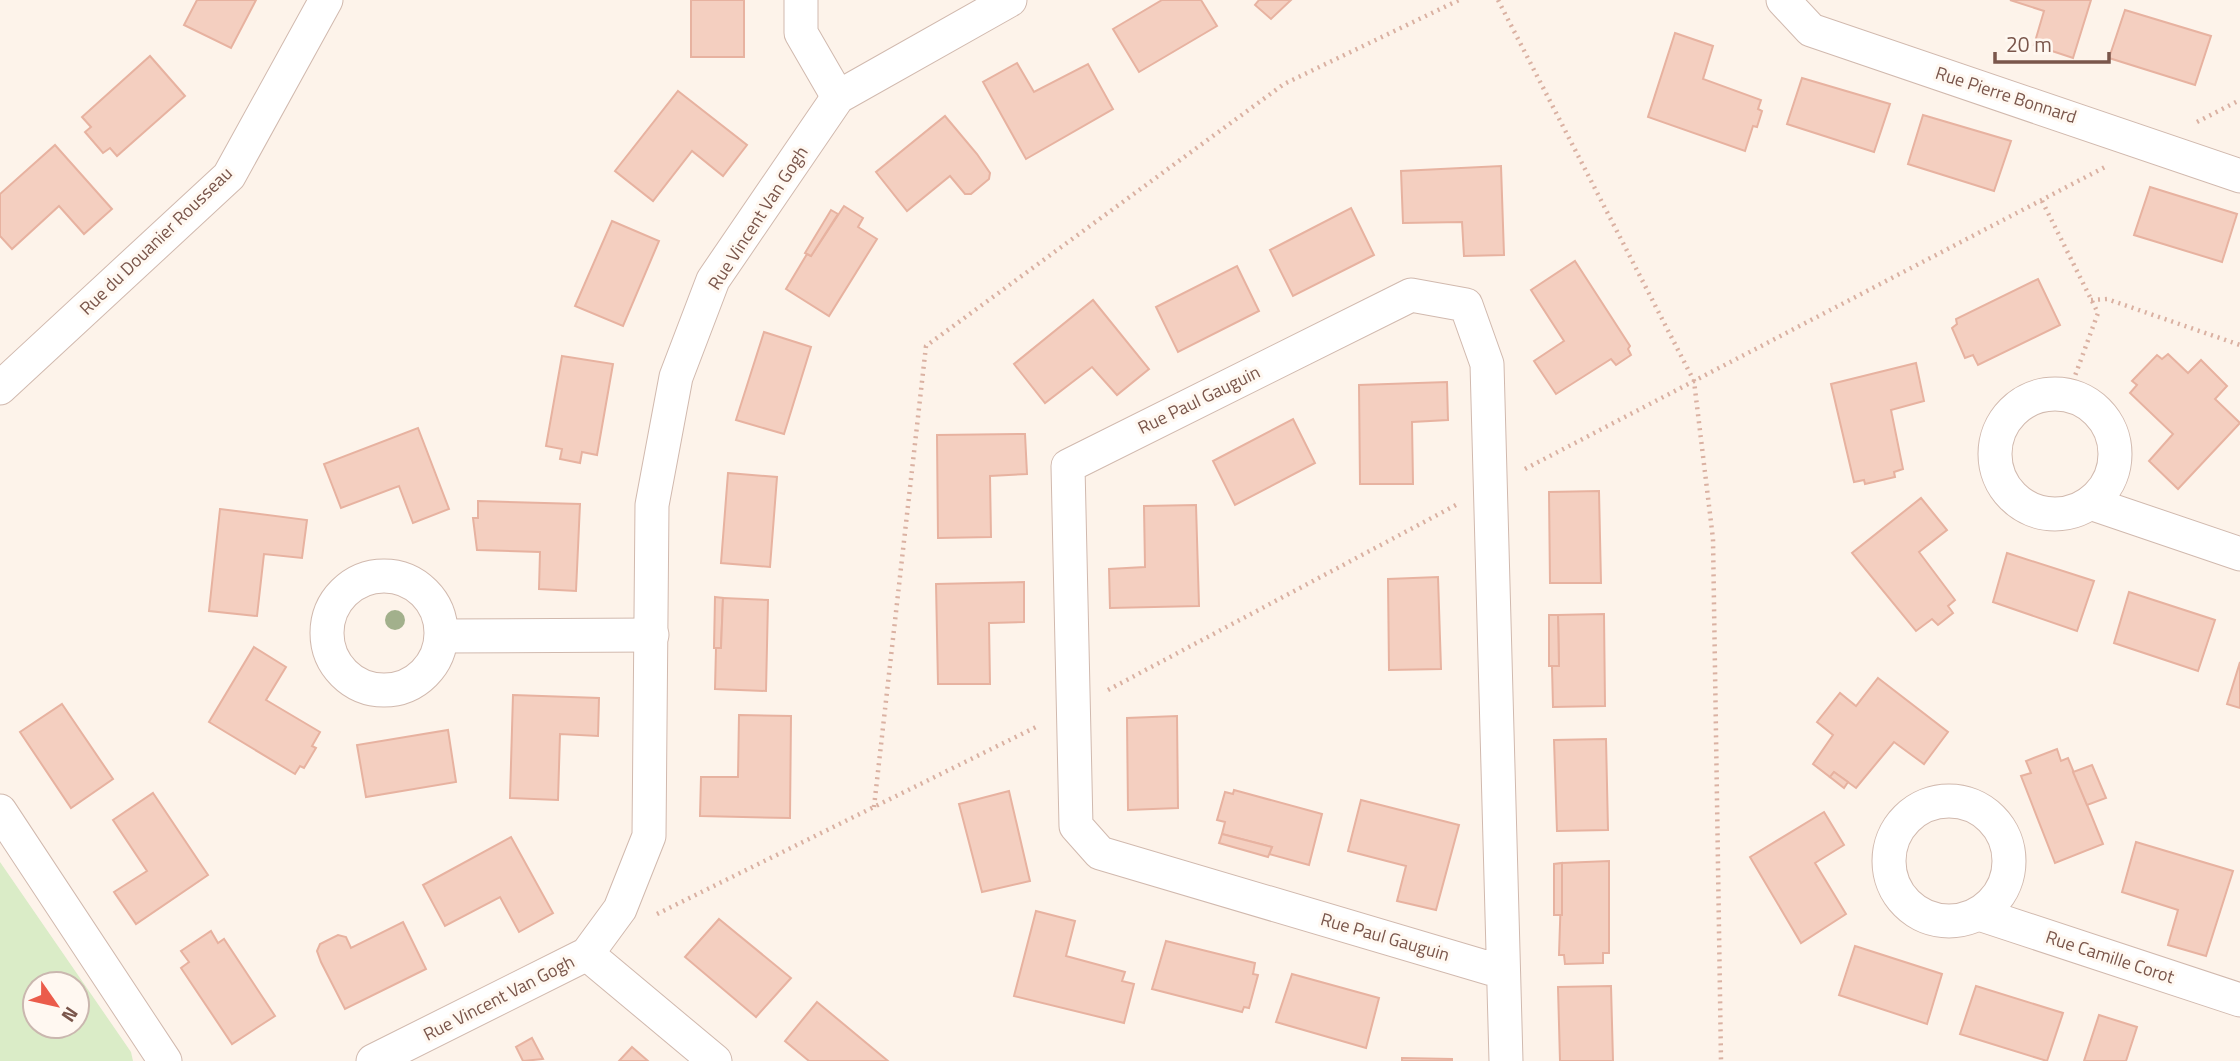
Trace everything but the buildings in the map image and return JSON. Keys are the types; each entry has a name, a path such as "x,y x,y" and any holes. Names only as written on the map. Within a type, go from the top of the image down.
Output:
{"street":[{"name":"Rue du Douanier Rousseau","path":"0,388 229,176 326,0"},
{"path":"801,0 801,33 838,97"},
{"name":"Rue Vincent Van Gogh","path":"373,1061 587,954 620,909 649,836 652,505 676,377 713,279 838,97 1010,0"},
{"name":"Rue Pierre Bonnard","path":"1783,0 1811,30 2151,143 2240,176"},
{"name":"Rue Paul Gauguin","path":"1502,972 1100,853 1076,826 1068,466 1411,295 1466,305 1487,364 1506,1061"},
{"path":"2049,394 2068,395 2087,402 2102,415 2112,432 2116,452 2113,471 2104,489 2090,503 2073,512 2053,514 2033,510 2016,500 2003,484 1997,466 1996,446 2002,427 2013,411 2030,400 2049,394"},
{"path":"2090,503 2240,554"},
{"path":"442,636 652,635"},
{"path":"0,811 164,1061"},
{"name":"Rue Camille Corot","path":"1979,914 2240,1000"},
{"path":"587,954 715,1061"}],"path":[{"path":"874,807 926,346 1284,84 1459,0"},
{"path":"1498,0 1694,381 1713,539 1721,1061"},
{"path":"620,909 643,918 660,914 1073,708 1490,487 2151,143"},
{"path":"2042,201 2098,313 2068,395"},
{"path":"2091,300 2107,299 2240,345"}],"green space":[{"path":"0,862 74,970 21,970 21,1040 91,1040 91,994 131,1052 133,1061 0,1061"}]}
